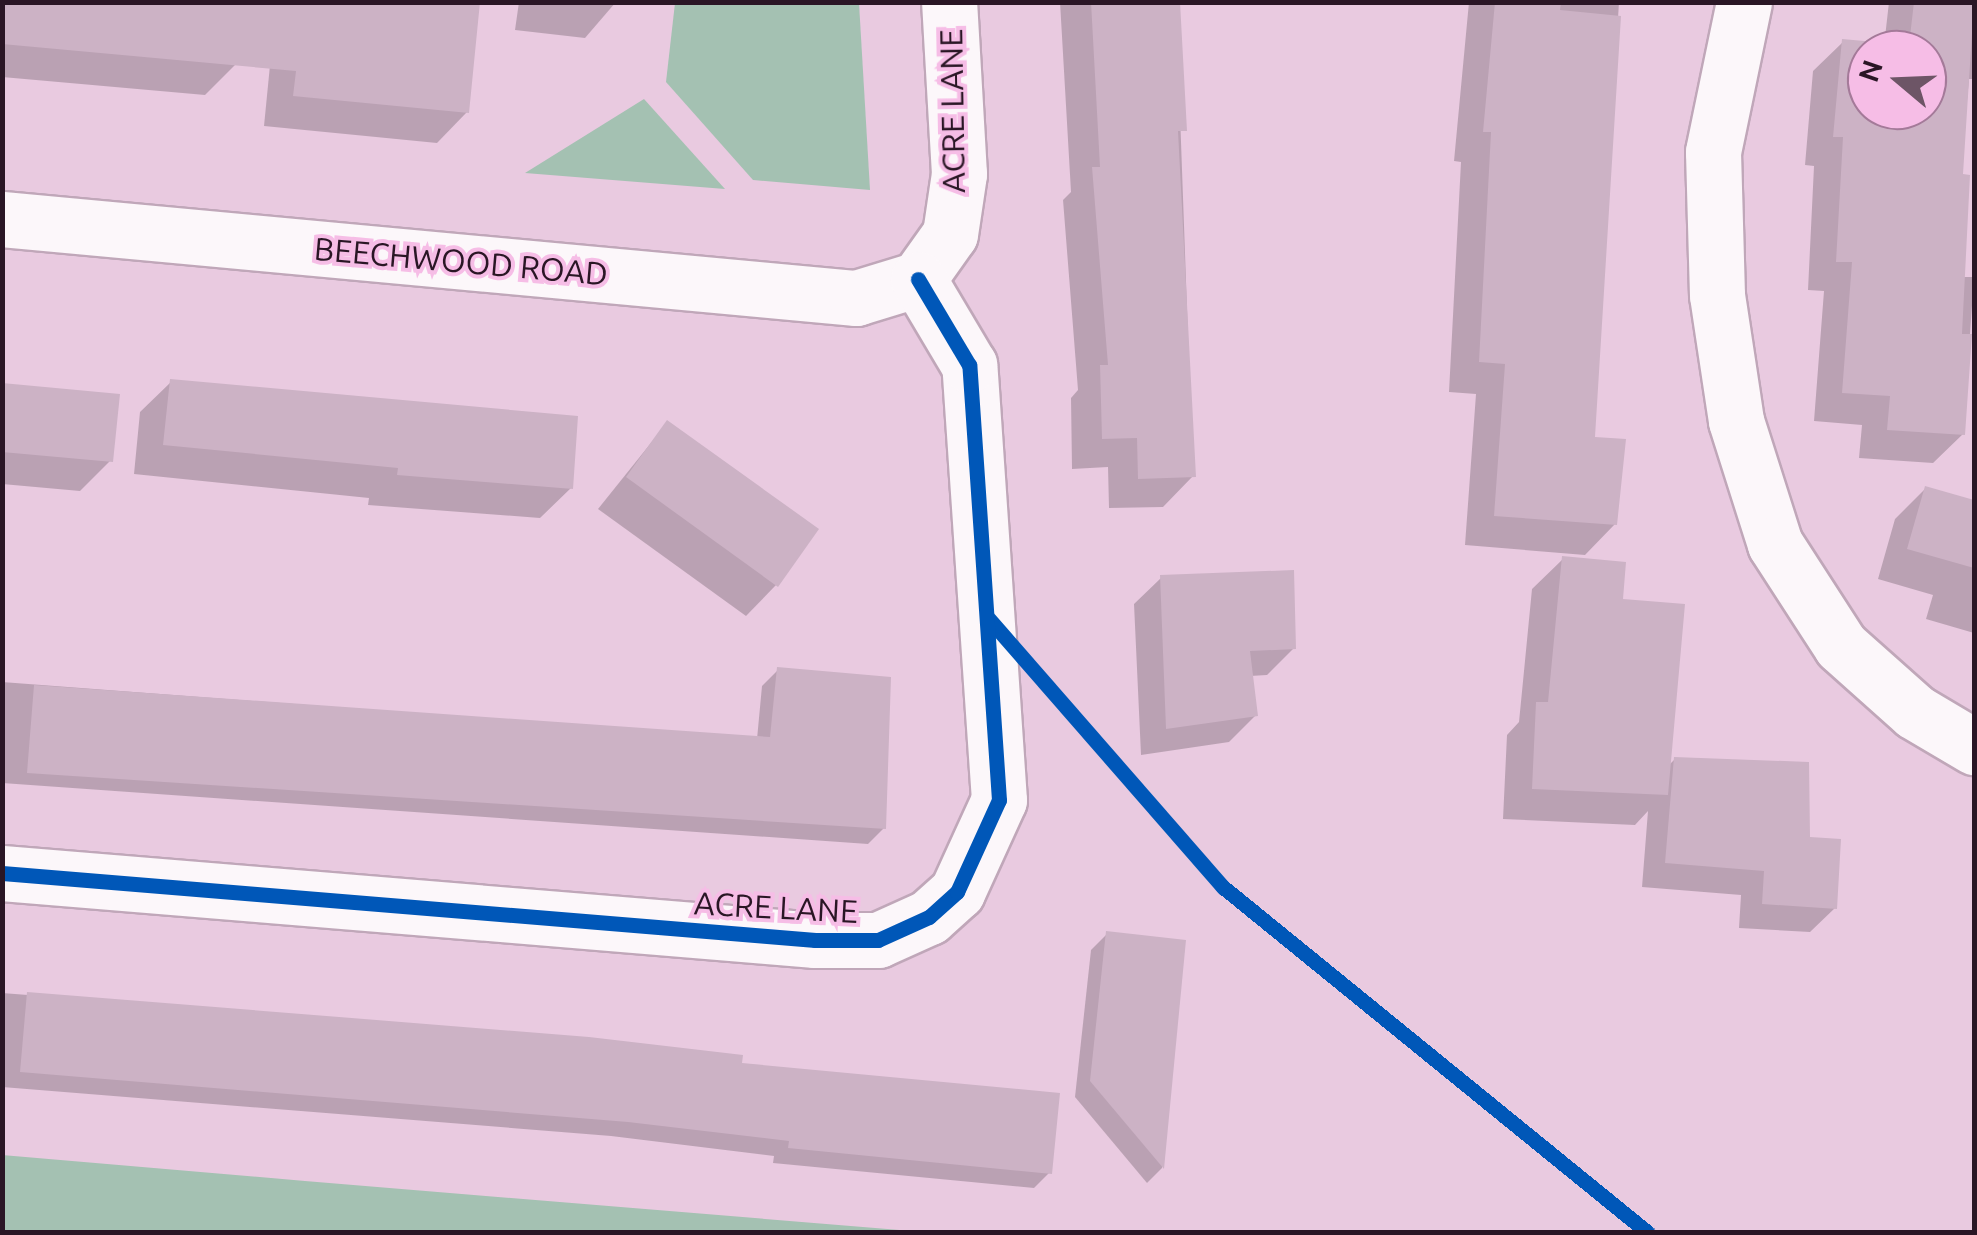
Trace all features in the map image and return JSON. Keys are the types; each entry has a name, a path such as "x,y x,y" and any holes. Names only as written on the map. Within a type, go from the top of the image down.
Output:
{"street":[{"name":"ACRE LANE","path":"2,874 814,940 878,940 929,917 957,892 999,800 969,365 918,279 950,234 959,174 949,2"},
{"path":"1744,2 1713,152 1726,349 1736,421 1775,544 1841,646 1914,712 1974,747"},
{"name":"BEECHWOOD ROAD","path":"2,220 856,298 918,279"}],"green space":[{"path":"675,3 859,3 870,190 753,180 666,82"},
{"path":"644,99 725,189 525,173"},
{"path":"2,1155 305,1181 924,1232 3,1232"}],"building":[{"path":"2,2 480,2 469,113 293,96 296,71 2,44"},
{"path":"1091,2 1180,2 1187,131 1178,131 1196,477 1138,479 1137,438 1102,439 1100,365 1108,365 1092,167 1100,167"},
{"path":"1495,2 1561,2 1560,10 1621,16 1595,437 1626,439 1617,525 1494,516 1505,364 1479,362 1491,132 1483,132"},
{"path":"1914,2 1974,2 1963,174 1970,175 1962,334 1972,334 1965,435 1887,430 1890,396 1842,393 1852,262 1836,262 1843,137 1833,137 1842,39 1847,39 1847,130 1947,130 1947,30 1911,30"},
{"path":"170,379 578,416 573,489 397,475 398,468 163,445"},
{"path":"2,383 120,394 113,462 2,452"},
{"path":"667,420 819,529 778,587 626,477"},
{"path":"1925,486 1974,500 1974,568 1907,549"},
{"path":"1562,556 1626,562 1623,599 1685,604 1668,795 1532,789 1536,702 1548,702"},
{"path":"1294,570 1296,649 1250,651 1258,716 1166,729 1160,575"},
{"path":"777,667 891,677 886,829 27,773 34,685 770,737"},
{"path":"1674,757 1809,762 1810,837 1841,839 1837,909 1762,904 1764,871 1665,863"},
{"path":"1106,931 1186,940 1164,1169 1090,1081"},
{"path":"27,992 589,1037 743,1055 742,1063 1060,1093 1052,1174 788,1148 789,1141 628,1122 20,1072"}],"cycle path":[{"path":"2,873 815,940 878,940 929,917 957,892 999,800 969,365 918,279"},
{"path":"989,619 1223,887 1647,1232"}]}
